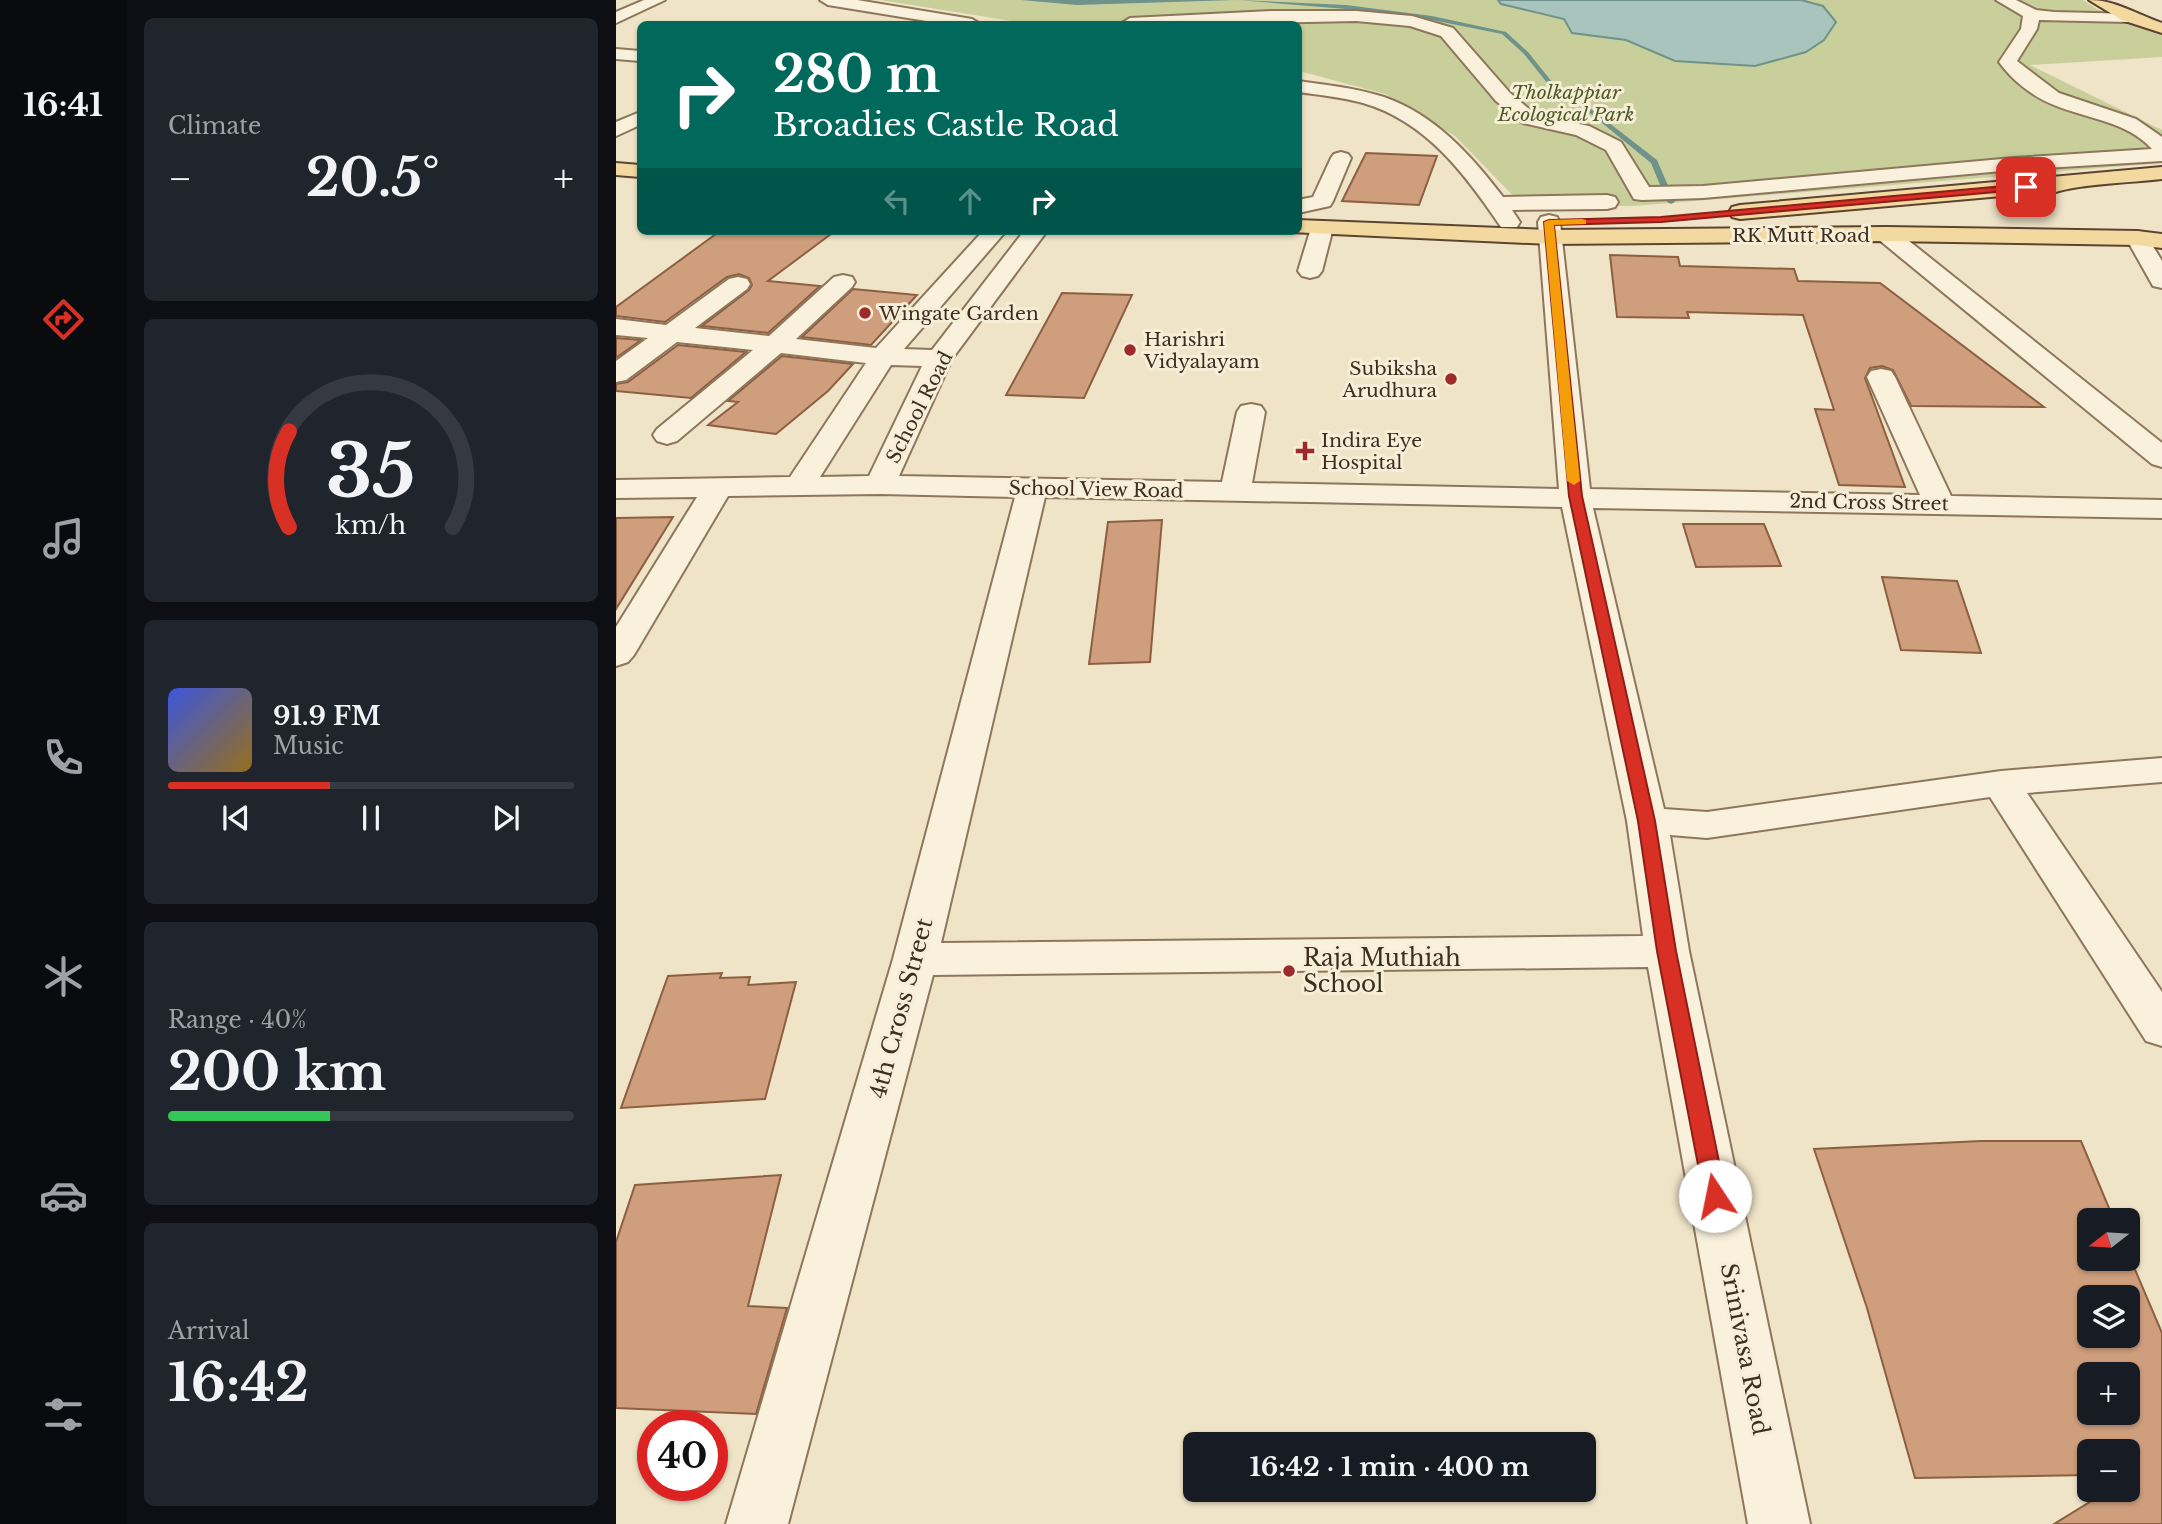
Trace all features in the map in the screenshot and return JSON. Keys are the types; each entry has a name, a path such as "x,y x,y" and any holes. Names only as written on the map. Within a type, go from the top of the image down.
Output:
{"main road":[{"path":"2097,0 2162,16"},
{"path":"2130,8 2162,28"},
{"path":"616,169 637,171"},
{"path":"1526,221 1661,219 2162,173"},
{"path":"2052,184 2032,197 2037,206 2049,214 2137,238 2162,241"},
{"path":"616,186 637,188"},
{"name":"RK Mutt Road","path":"1302,209 1526,221 1886,234 2137,238"},
{"name":"RK Mutt Road","path":"1302,226 1322,228 1526,221"}],"street":[{"path":"616,18 657,0"},
{"path":"828,0 954,21"},
{"path":"2004,0 2032,14 2054,17 2130,8"},
{"path":"2032,14 2029,29 2008,62 2029,84 2059,101 2120,120 2155,139 2162,149"},
{"path":"1170,21 1270,16 1356,16 1412,21 1447,32 1503,97 1530,120 1582,130 1614,146 1648,194 2012,164 2162,155"},
{"path":"616,54 637,56"},
{"path":"1302,87 1377,101 1415,118 1438,136 1526,221 1607,202"},
{"path":"616,130 637,120"},
{"path":"1302,208 1322,201 1341,158"},
{"name":"Srinivasa Road","path":"1526,221 1575,496 1647,821 1667,951 1780,1524"},
{"path":"1310,271 1322,228"},
{"path":"1886,234 2162,458"},
{"path":"799,486 883,357 991,235"},
{"name":"School Road","path":"880,485 939,358 1033,235"},
{"path":"2137,238 2162,281"},
{"path":"667,435 775,345 843,282"},
{"path":"616,374 738,284"},
{"path":"616,327 883,357 939,358"},
{"path":"1881,377 1939,504"},
{"path":"1235,493 1251,412"},
{"name":"School View Road","path":"616,489 880,485 1235,493 1575,496"},
{"path":"616,655 718,488"},
{"name":"4th Cross Street","path":"757,1524 915,959 1032,488"},
{"name":"2nd Cross Street","path":"1575,496 2162,509"},
{"path":"1647,821 1707,825 2001,783 2161,772"},
{"path":"2001,783 2162,1029"},
{"path":"915,959 1667,951"}],"green space":[{"name":"Tholkappiar Ecological Park","path":"880,0 2083,0 2097,9 2162,35 2162,57 2030,65 2162,130 2162,163 1633,206 1523,206 1455,136 1385,94 1302,72 1302,21 1012,21"}],"water":[{"path":"1498,0 1801,0 1823,6 1836,22 1824,40 1806,52 1755,66 1675,61 1626,40 1572,33 1564,19 1501,4"}],"building":[{"path":"1366,153 1437,156 1419,205 1342,201"},
{"path":"715,235 830,235 768,281 820,286 768,333 702,326 749,290 752,285 749,278 739,274 727,277 665,322 616,316 616,307"},
{"path":"1610,255 1678,257 1680,266 1794,269 1798,281 1880,283 2044,407 1911,406 1893,370 1882,366 1870,368 1865,378 1905,487 1839,485 1815,409 1834,410 1803,315 1687,312 1689,318 1617,317"},
{"name":"Wingate Garden","path":"853,289 917,295 871,345 802,337"},
{"path":"1062,293 1132,295 1084,398 1006,395"},
{"path":"616,338 641,340 616,358"},
{"path":"678,345 746,352 691,398 616,391 616,384 628,382"},
{"path":"782,356 853,364 828,391 776,434 708,425 738,402 728,401"},
{"path":"673,517 616,609 616,518"},
{"path":"1162,520 1150,662 1089,664 1108,522"},
{"path":"1683,524 1764,524 1781,566 1696,567"},
{"path":"1882,577 1957,581 1981,653 1901,650"},
{"path":"722,973 720,978 750,977 748,985 796,982 765,1099 621,1108 668,976"},
{"path":"1981,1141 2081,1141 2109,1208 2077,1208 2077,1271 2136,1271 2162,1333 2162,1524 2054,1524 2090,1502 2140,1502 2140,1439 2077,1439 2077,1475 1915,1478 1867,1308 1814,1149"},
{"path":"781,1175 748,1306 787,1308 756,1414 728,1413 728,1410 616,1408 616,1242 635,1185"}],"waterway":[{"path":"1024,0 1077,3 1233,0"},
{"path":"1241,0 1346,7 1432,18 1504,33 1526,53 1550,83 1593,113 1654,162 1671,202"}],"slow traffic":[{"path":"1574,481 1549,222 1582,222"}],"place":[{"name":"Wingate Garden","path":"865,313"},
{"name":"Harishri Vidyalayam","path":"1130,350"},
{"name":"Subiksha Arudhura","path":"1451,379"},
{"name":"Indira Eye Hospital","path":"1305,451"},
{"name":"Raja Muthiah School","path":"1289,971"}],"route":[{"path":"1715,1196 1667,951 1647,821 1575,496 1549,222 1661,219 2026,187"}]}
